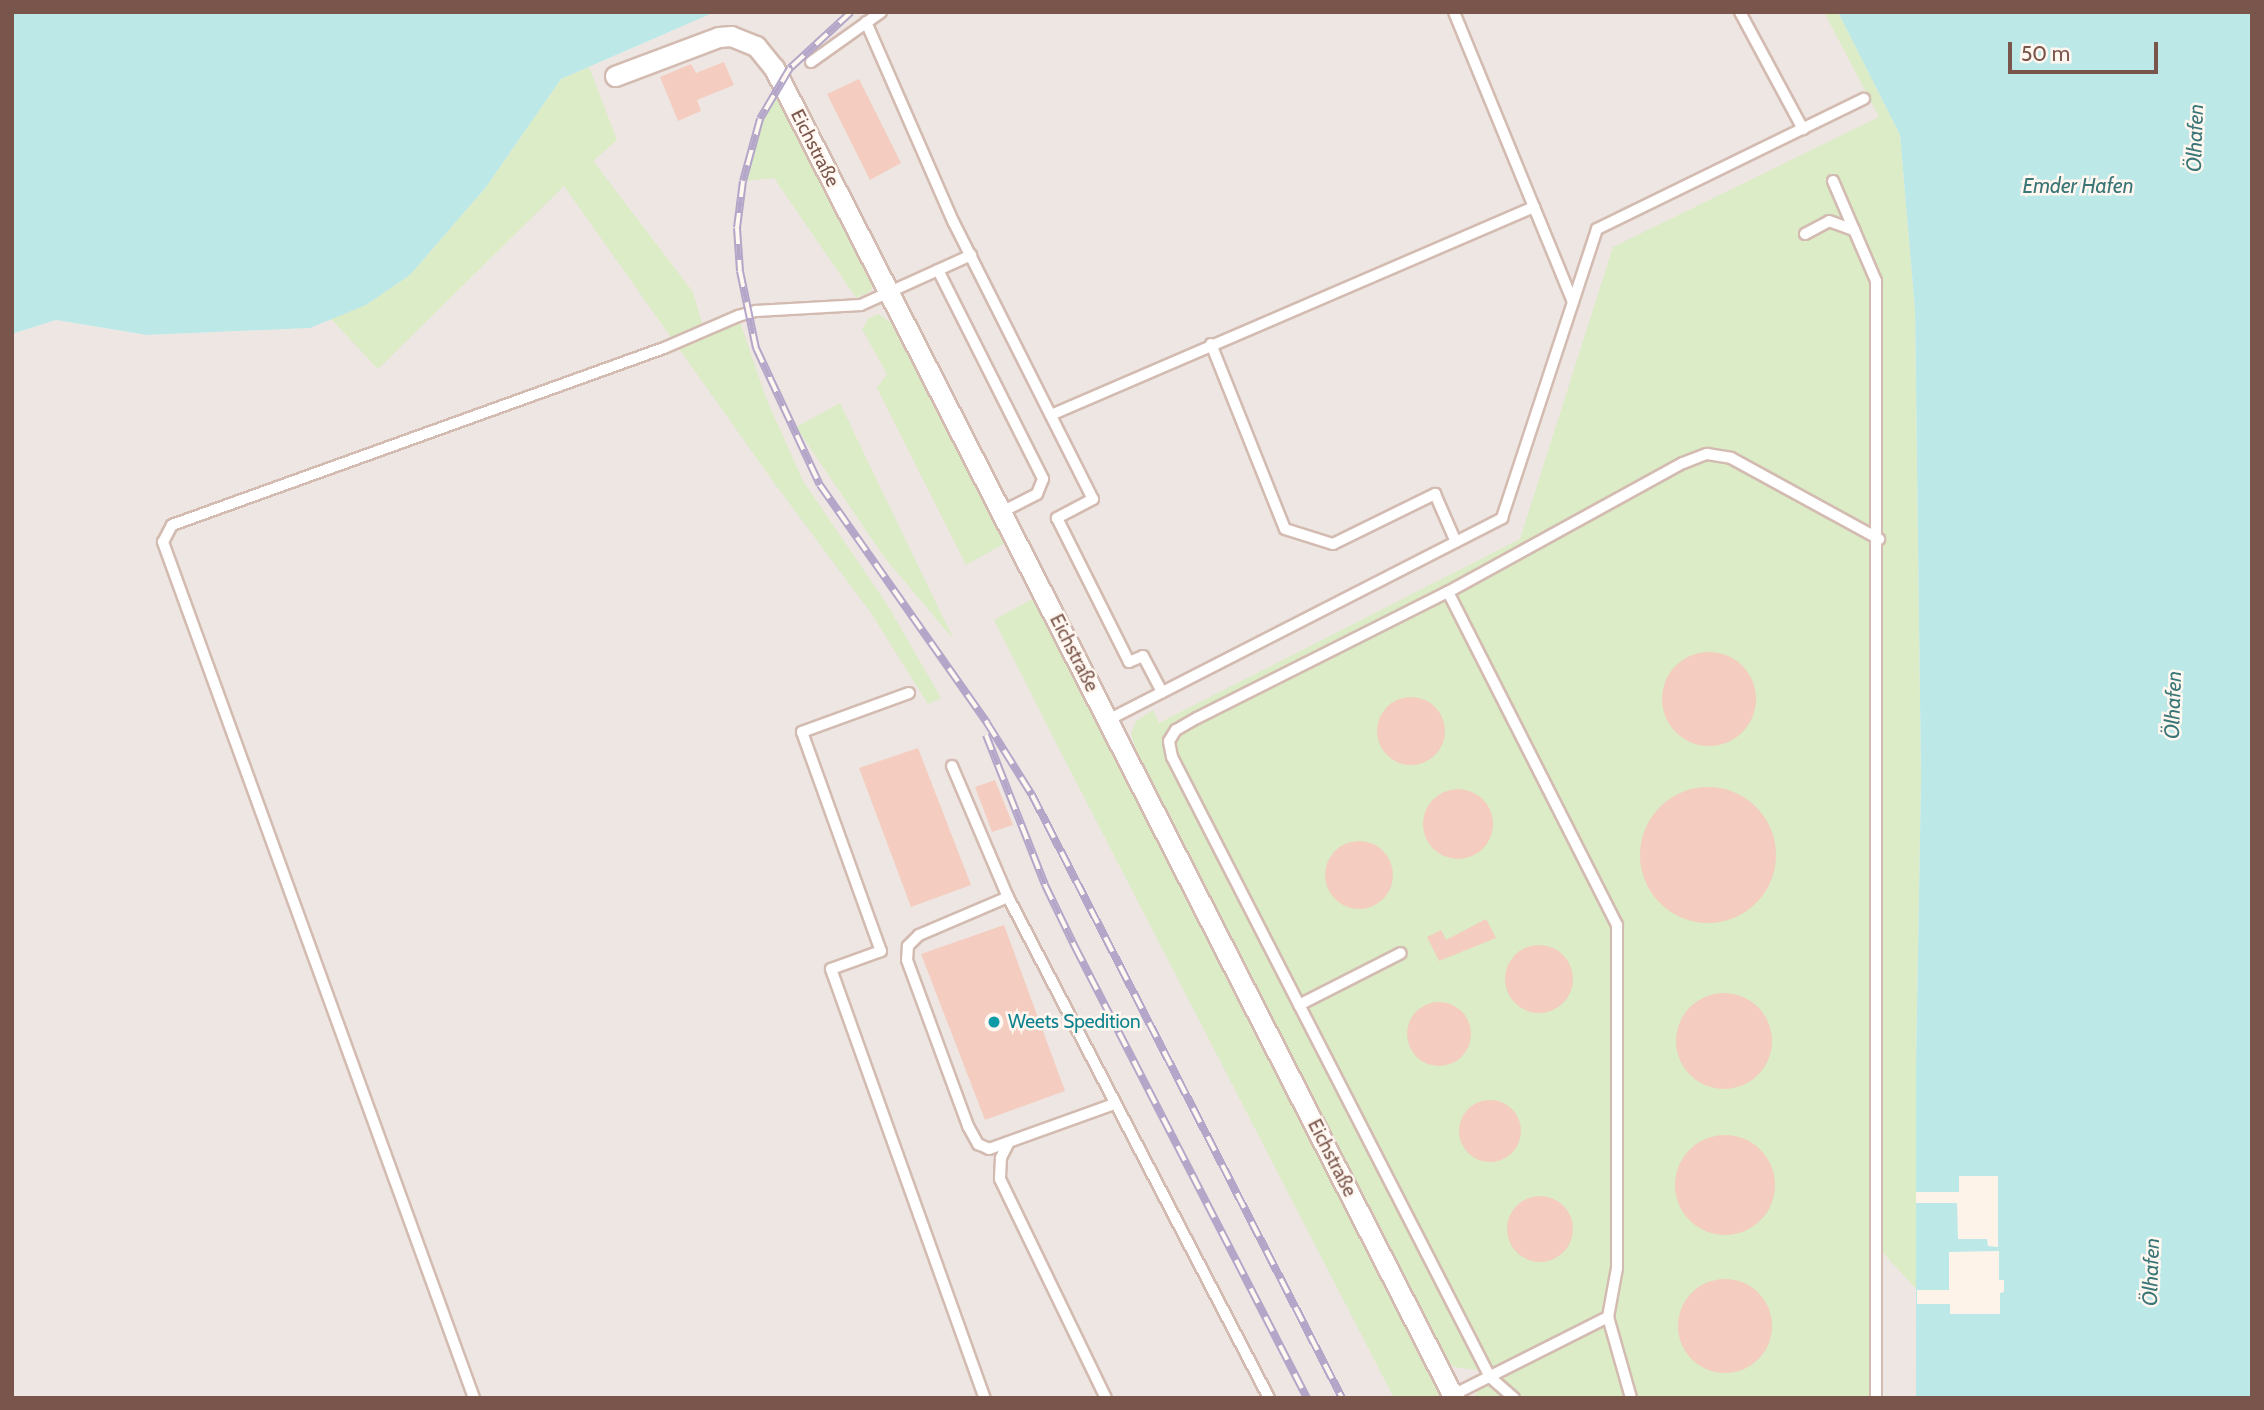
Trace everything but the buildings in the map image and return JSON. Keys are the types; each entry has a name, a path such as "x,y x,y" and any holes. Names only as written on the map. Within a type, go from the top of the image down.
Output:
{"street":[{"name":"Eichstraße","path":"615,76 719,37 731,36 756,46 774,68 1453,1396"}],"lane":[{"path":"811,62 881,12"},
{"path":"1454,12 1573,302"},
{"path":"1740,12 1803,129"},
{"path":"866,22 954,223 1093,499 1057,518 1129,663 1143,656 1162,692"},
{"path":"1108,720 1502,518 1597,229 1864,99"},
{"path":"1833,181 1876,281 1879,539 1876,1398"},
{"path":"1051,415 1534,206"},
{"path":"1805,234 1829,221 1854,230"},
{"path":"474,1398 163,542 172,524 664,348 738,316 756,311 861,305 971,255"},
{"path":"938,270 1043,479 1037,494 1002,512"},
{"path":"1211,344 1285,528 1333,544 1435,494 1456,542"},
{"path":"1514,1398 1490,1377 1172,757 1169,741 1176,730 1197,718 1448,592 1671,470 1707,454 1731,458 1879,539"},
{"path":"1448,592 1617,925 1617,1268 1608,1317 1631,1398"},
{"path":"909,693 802,732 881,951 831,969 985,1398"},
{"path":"952,766 1009,897 1114,1104 1269,1398"},
{"path":"1009,897 919,935 908,946 907,960 968,1126 978,1144 989,1149 1114,1104"},
{"path":"1299,1005 1401,953"},
{"path":"1009,1142 1001,1158 1000,1179 1009,1203 1106,1398"},
{"path":"1453,1396 1608,1317"}],"shaded area":[{"path":"715,12 1838,12 1900,135 1915,310 1916,1398 12,1398 12,334 56,320 147,335 309,328 366,305 410,275 486,187 561,79"}],"green space":[{"path":"1824,12 1838,12 1900,135 1915,310 1921,779 1916,1061 1917,1290 1877,1246 1876,1398 1473,1398 1489,1377 1477,1370 1454,1367 1441,1355 1142,766 1131,734 1136,721 1153,710 1159,723 1520,539 1613,247 1879,117"},
{"path":"589,67 617,140 593,161 693,292 704,330 738,316 766,398 803,481 888,606 941,698 928,704 871,613 772,480 564,186 378,369 331,319 366,305 410,275 486,187 561,79"},
{"path":"782,83 874,282 871,291 856,298 774,178 743,181 760,119"},
{"path":"878,314 898,327 1007,542 966,565 877,388 887,374 862,329 869,318"},
{"path":"840,403 954,640 884,557 796,427"},
{"path":"1034,598 1442,1398 1394,1398 1053,737 994,620"}],"water":[{"path":"12,12 715,12 561,79 486,187 410,275 366,305 310,328 147,335 56,320 12,334"},
{"name":"Emder Hafen","path":"1838,12 2252,12 2252,1398 1916,1398 1916,1061 1921,779 1915,310 1900,135"}],"pier":[{"path":"1959,1176 1998,1176 1998,1247 1988,1246 1987,1239 1958,1239 1957,1203 1916,1203 1916,1192 1959,1192"},
{"path":"1999,1251 1999,1280 2004,1280 2004,1292 2000,1293 2000,1314 1950,1314 1950,1304 1917,1304 1917,1290 1949,1290 1949,1252"}],"railway":[{"path":"851,12 790,68 760,119 743,181 737,228 740,271 756,348 820,485 987,723 1032,795 1342,1398"},
{"path":"986,735 1045,885 1075,947 1307,1398"}],"place":[{"name":"Weets Spedition","path":"994,1022"}],"water label":[{"name":"Ölhafen","path":"2195,138"},
{"name":"Ölhafen","path":"2173,705"},
{"name":"Ölhafen","path":"2151,1272"}]}
